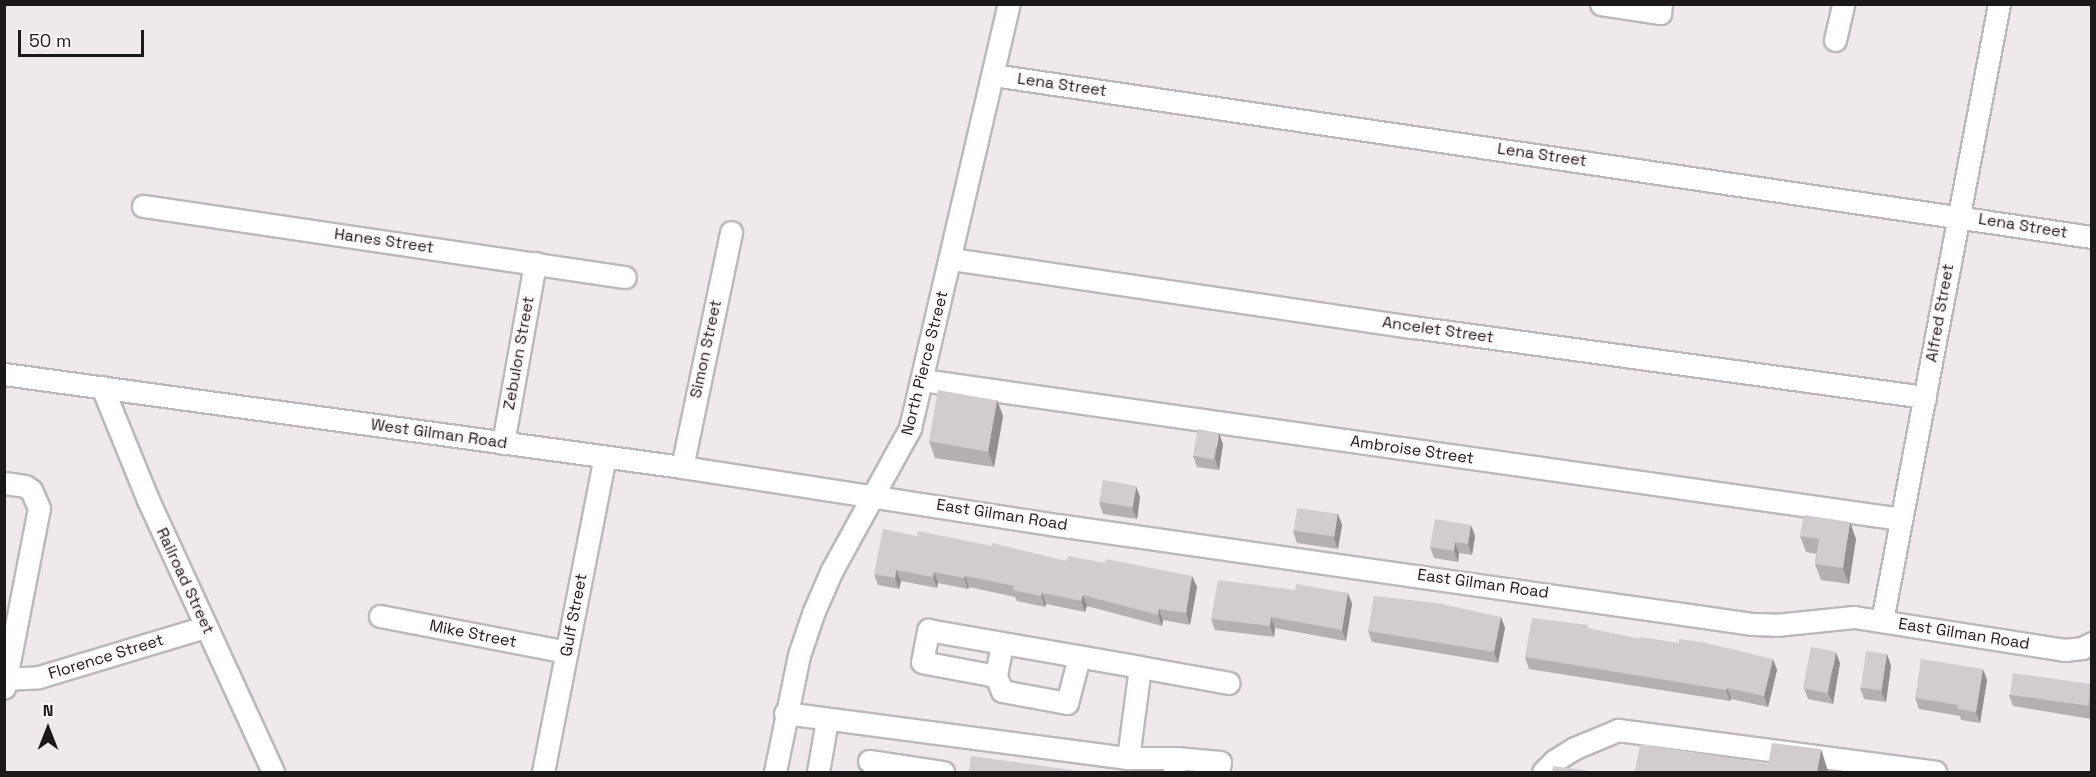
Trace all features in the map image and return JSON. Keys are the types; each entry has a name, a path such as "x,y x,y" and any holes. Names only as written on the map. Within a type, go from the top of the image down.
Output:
{"street":[{"name":"North Pierce Street","path":"775,772 785,713 799,655 814,611 832,570 905,441 951,259 1009,4"},
{"path":"1601,4 1660,13 1661,4"},
{"path":"1835,40 1843,4"},
{"name":"Alfred Street","path":"1882,621 1998,4"},
{"name":"Lena Street","path":"993,75 2091,237"},
{"name":"Hanes Street","path":"143,206 625,277"},
{"name":"Simon Street","path":"682,467 731,231"},
{"name":"Ancelet Street","path":"951,259 1424,329 1925,397"},
{"name":"Zebulon Street","path":"503,443 535,263"},
{"name":"West Gilman Road","path":"4,374 873,495"},
{"name":"Ambroise Street","path":"922,380 1901,519"},
{"name":"Railroad Street","path":"102,387 148,500 273,772"},
{"name":"Gulf Street","path":"543,772 605,457"},
{"path":"4,483 25,486 31,490 39,508 5,682"},
{"name":"East Gilman Road","path":"873,495 1057,525 1753,624 1787,624 1836,617 1882,621 2064,650 2082,648 2091,643"},
{"name":"Mike Street","path":"380,616 567,652"},
{"name":"Florence Street","path":"5,682 39,677 205,627"},
{"path":"996,676 922,662 927,630 1229,683"},
{"path":"1002,644 996,676 1002,692 1067,704 1079,657"},
{"path":"1128,758 1140,668"},
{"path":"785,713 873,727 1175,765 1220,762 1218,772"},
{"path":"818,772 826,720"},
{"path":"873,727 868,767 943,772"},
{"path":"1543,772 1554,761 1575,748 1618,730 1902,770 1935,772"}],"building":[{"path":"938,390 997,400 988,452 929,441"},
{"path":"1198,429 1219,433 1213,460 1193,456"},
{"path":"1103,480 1136,486 1133,508 1099,502"},
{"path":"1297,508 1338,514 1334,536 1294,531"},
{"path":"1804,515 1850,522 1843,568 1815,564 1819,539 1800,536"},
{"path":"1435,519 1471,525 1468,544 1455,542 1454,551 1430,547"},
{"path":"883,529 917,536 918,531 992,546 992,543 1067,561 1068,556 1105,563 1106,559 1192,576 1186,613 1159,609 1158,615 1083,595 1081,601 1042,593 1041,596 1013,590 1014,586 934,572 933,577 896,570 895,578 874,574"},
{"path":"1218,580 1295,590 1296,584 1348,593 1342,630 1271,617 1270,626 1211,619"},
{"path":"1374,596 1437,603 1501,617 1494,652 1368,631"},
{"path":"1532,618 1588,625 1588,628 1640,639 1641,637 1679,643 1679,639 1702,642 1773,659 1764,696 1727,688 1726,690 1525,657"},
{"path":"1811,647 1836,652 1828,693 1803,688"},
{"path":"1866,651 1887,654 1882,691 1861,688"},
{"path":"1921,659 1983,669 1976,712 1957,709 1958,705 1915,698"},
{"path":"2013,673 2091,684 2088,706 2010,695"},
{"path":"1772,743 1821,749 1817,772 1635,772 1640,744 1768,764"},
{"path":"971,756 1086,772 969,772"},
{"path":"1553,766 1596,772 1552,772"}]}
